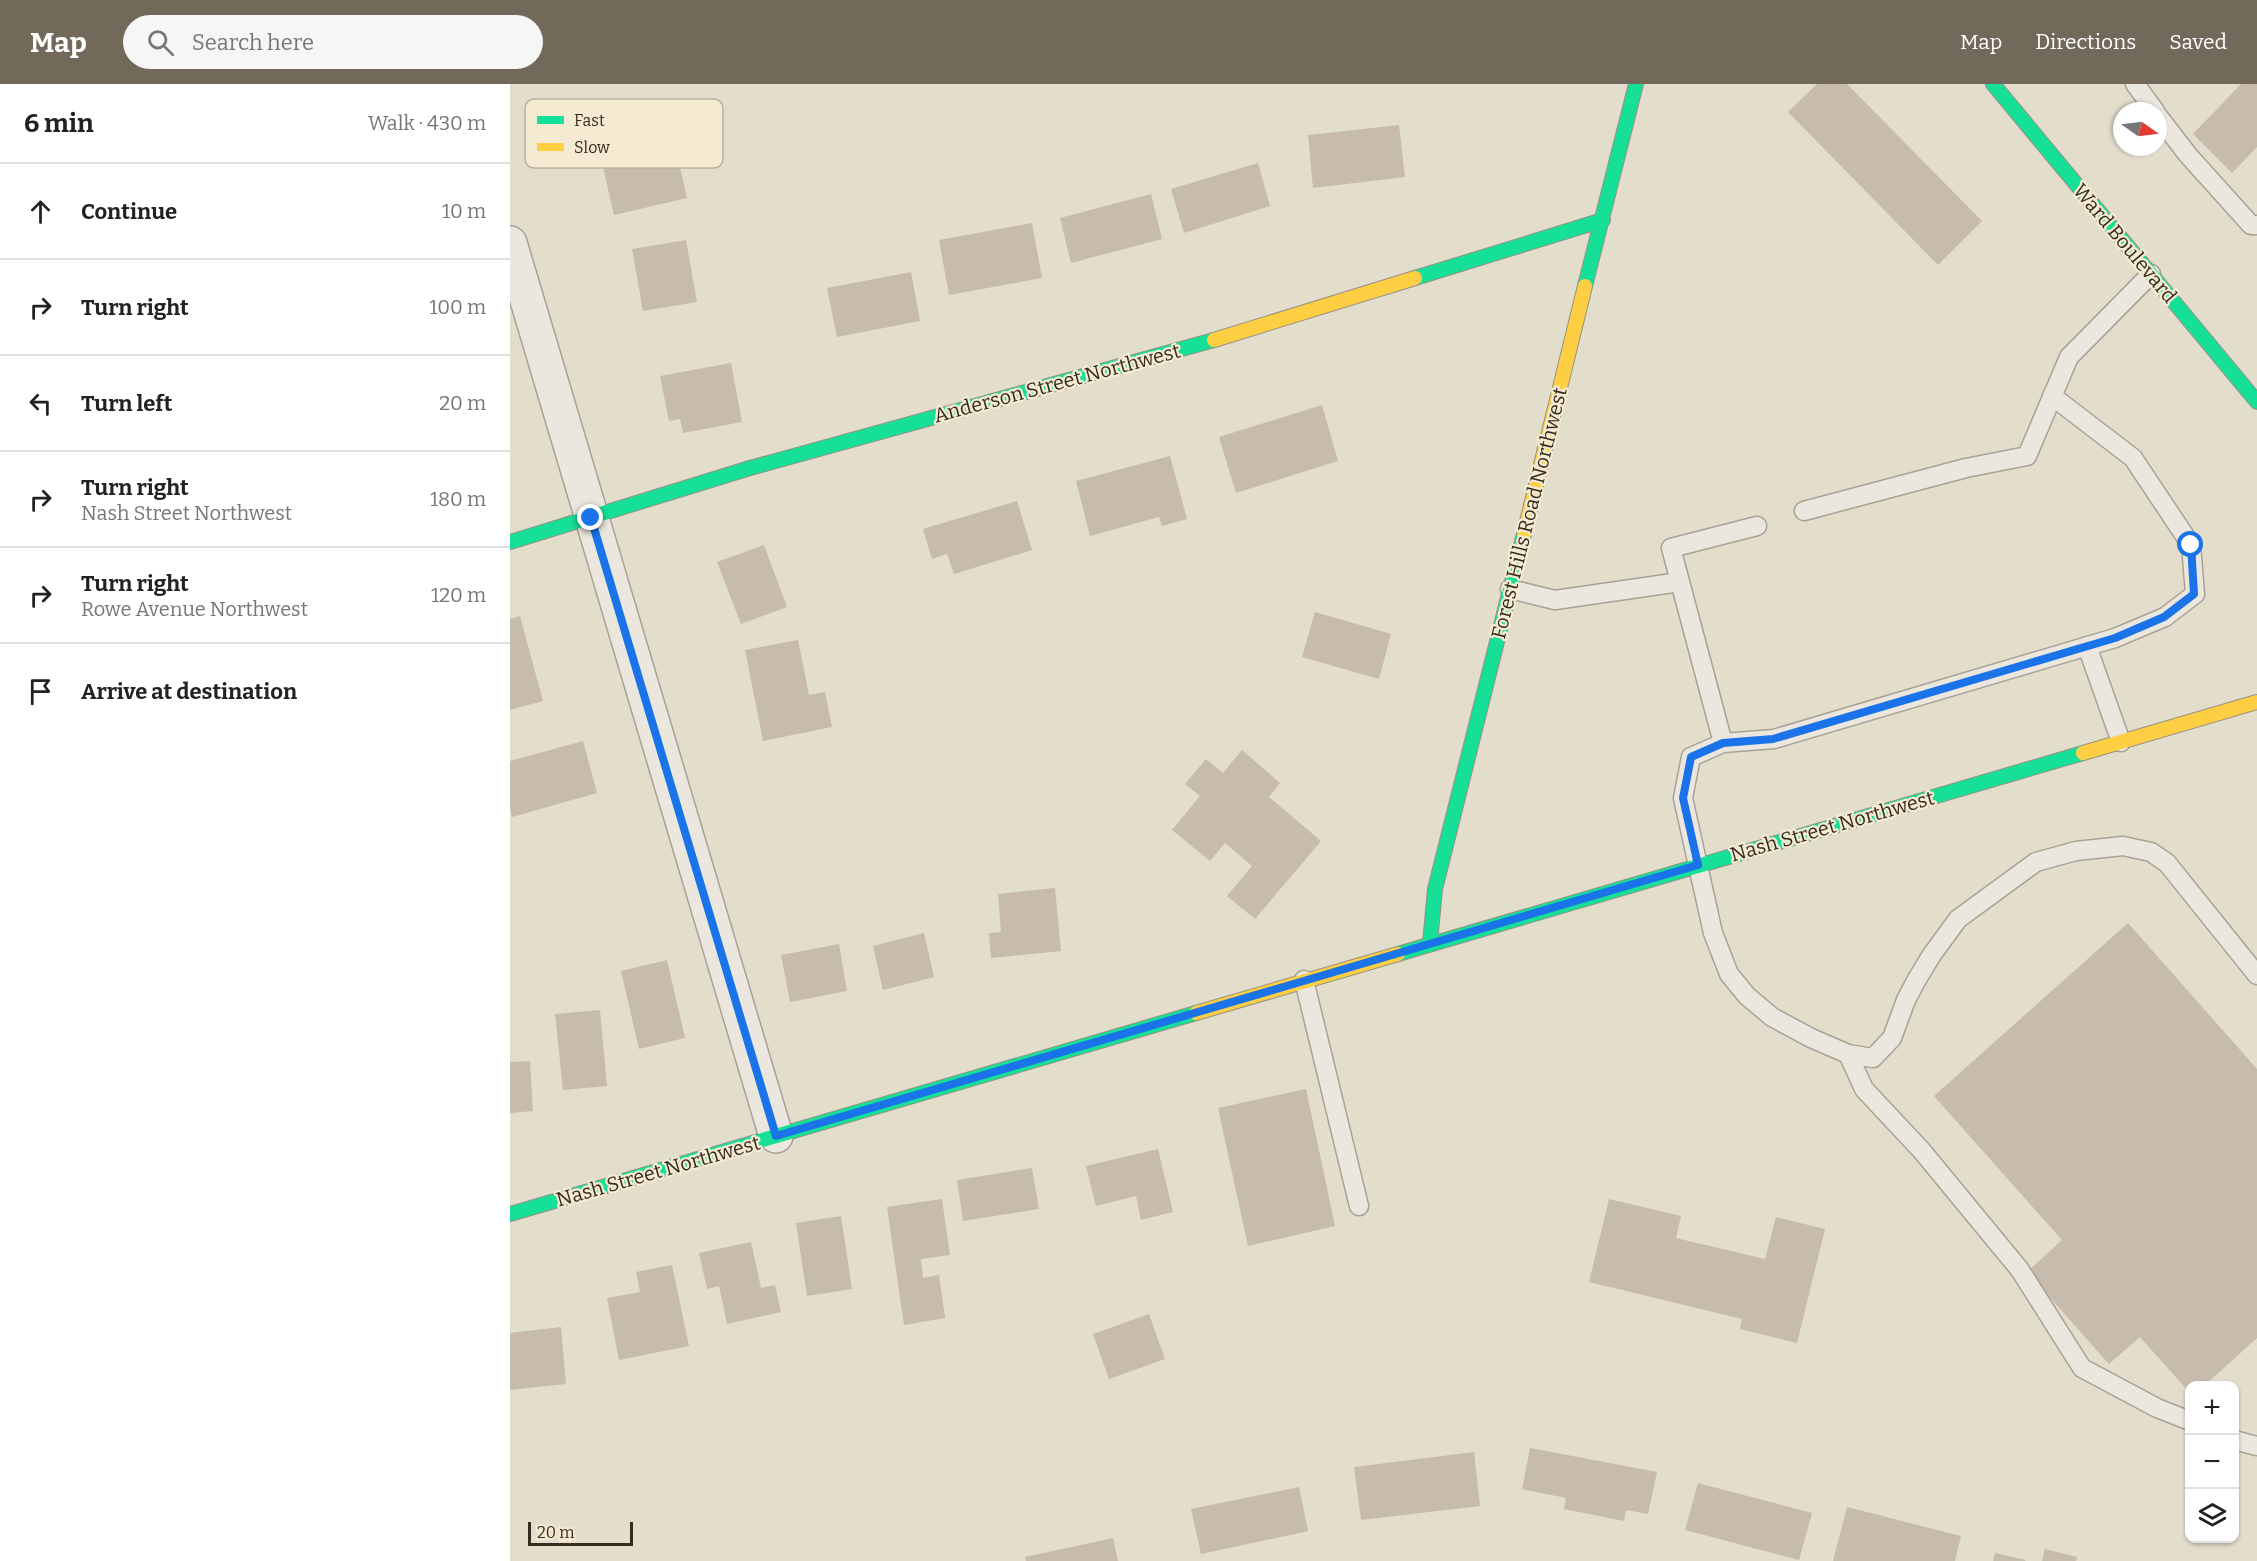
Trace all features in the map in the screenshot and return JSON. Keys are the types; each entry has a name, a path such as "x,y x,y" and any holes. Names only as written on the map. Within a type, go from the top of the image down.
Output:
{"main road":[{"name":"Forest Hills Road Northwest","path":"1430,944 1435,889 1636,84"},
{"name":"Ward Boulevard","path":"1993,84 2257,402"},
{"name":"Anderson Street Northwest","path":"510,542 750,468 1232,335 1603,220"},
{"name":"Nash Street Northwest","path":"510,1214 2257,702"}],"street":[{"path":"510,243 776,1136"}],"lane":[{"path":"2135,84 2148,102"},
{"path":"2167,128 2188,156 2251,225 2257,225"},
{"path":"1804,511 1966,468 2027,456 2069,357 2151,274"},
{"path":"2052,396 2133,458 2191,545 2194,594 2164,617 2115,638 1773,739 1723,743 1691,757 1683,798 1713,933 1730,974 1747,996 1772,1017 1811,1038 1848,1054 1873,1058 1892,1038 1906,1000 1916,981 1958,919 2036,862 2076,851 2123,846 2151,852 2167,863 2257,975"},
{"path":"1723,743 1671,548 1757,526"},
{"path":"1510,589 1554,600 1680,582"},
{"path":"2087,646 2121,742"},
{"path":"1304,980 1359,1206"},
{"path":"1848,1054 1864,1089 1922,1151 2020,1270 2082,1368 2157,1408 2185,1419"},
{"path":"2239,1441 2257,1446"}],"building":[{"path":"1817,84 1847,84 1982,221 1938,265 1788,112"},
{"path":"2241,84 2257,84 2257,147 2232,173 2193,134"},
{"path":"1399,125 1405,177 1313,188 1308,135"},
{"path":"1258,163 1270,206 1184,233 1171,189"},
{"path":"603,168 680,168 687,198 614,215"},
{"path":"1151,194 1162,239 1071,263 1060,218"},
{"path":"1032,223 1042,278 949,295 939,240"},
{"path":"686,240 697,302 643,311 632,249"},
{"path":"911,272 920,321 837,337 827,288"},
{"path":"731,363 742,422 683,433 680,419 669,421 660,376"},
{"path":"1322,405 1338,461 1236,493 1219,437"},
{"path":"1170,456 1187,519 1162,526 1159,517 1090,536 1076,481"},
{"path":"1017,501 1032,550 954,574 947,554 932,559 923,529"},
{"path":"764,545 787,607 741,624 717,562"},
{"path":"1315,612 1391,634 1379,679 1302,657"},
{"path":"520,616 543,701 510,710 510,619"},
{"path":"798,640 809,695 825,692 832,727 763,741 745,650"},
{"path":"583,741 597,793 512,817 510,761"},
{"path":"1242,750 1280,783 1269,797 1321,841 1255,919 1227,896 1252,866 1225,843 1210,861 1172,830 1200,796 1185,784 1206,759 1223,773"},
{"path":"1055,888 1061,951 991,958 989,933 1001,932 998,894"},
{"path":"2128,923 2257,1069 2257,1338 2210,1381 2185,1381 2185,1387 2140,1337 2109,1364 2027,1272 2062,1240 1934,1096"},
{"path":"924,933 934,977 883,990 873,946"},
{"path":"839,944 847,991 790,1002 781,955"},
{"path":"667,960 685,1038 639,1049 621,971"},
{"path":"600,1010 607,1086 563,1090 555,1014"},
{"path":"530,1061 533,1111 510,1113 510,1062"},
{"path":"1306,1089 1335,1226 1248,1246 1218,1108"},
{"path":"1158,1149 1173,1212 1141,1220 1136,1196 1096,1206 1086,1166"},
{"path":"1032,1168 1039,1209 963,1221 957,1180"},
{"path":"942,1199 950,1255 921,1259 923,1278 939,1275 945,1318 904,1325 887,1207"},
{"path":"1609,1199 1681,1216 1676,1238 1765,1259 1776,1217 1825,1229 1797,1343 1740,1329 1742,1319 1589,1282"},
{"path":"841,1216 852,1289 807,1296 796,1223"},
{"path":"751,1242 761,1288 775,1285 781,1312 727,1324 719,1286 707,1289 699,1253"},
{"path":"672,1265 689,1346 619,1360 607,1298 640,1292 636,1272"},
{"path":"1149,1314 1165,1359 1109,1379 1093,1334"},
{"path":"561,1327 566,1384 510,1390 510,1333"},
{"path":"1530,1448 1657,1472 1648,1514 1626,1510 1624,1521 1564,1509 1566,1498 1522,1489"},
{"path":"1474,1452 1480,1506 1361,1520 1354,1467"},
{"path":"1698,1483 1812,1513 1799,1560 1685,1530"},
{"path":"1299,1487 1308,1531 1201,1554 1191,1509"},
{"path":"1847,1507 1961,1536 1955,1561 1833,1561"},
{"path":"1113,1538 1118,1561 1026,1561 1025,1557"},
{"path":"2045,1549 2077,1557 2076,1561 2042,1561"},
{"path":"1995,1553 2026,1560 1993,1561"}],"traffic: fast":[{"path":"1585,286 1636,84"},
{"path":"1993,84 2257,402"},
{"path":"1415,278 1603,220"},
{"path":"510,542 750,468 1214,340"},
{"path":"1430,943 1435,889 1524,534"},
{"path":"1398,954 2083,753"},
{"path":"510,1214 1196,1013"}],"traffic: slow":[{"path":"1214,340 1415,278"},
{"path":"1524,534 1585,286"},
{"path":"2083,753 2257,702"},
{"path":"1196,1013 1398,954"}],"route":[{"path":"591,518 776,1136 1698,865 1683,798 1691,757 1723,743 1773,739 2115,638 2164,617 2194,594 2191,545"}]}
